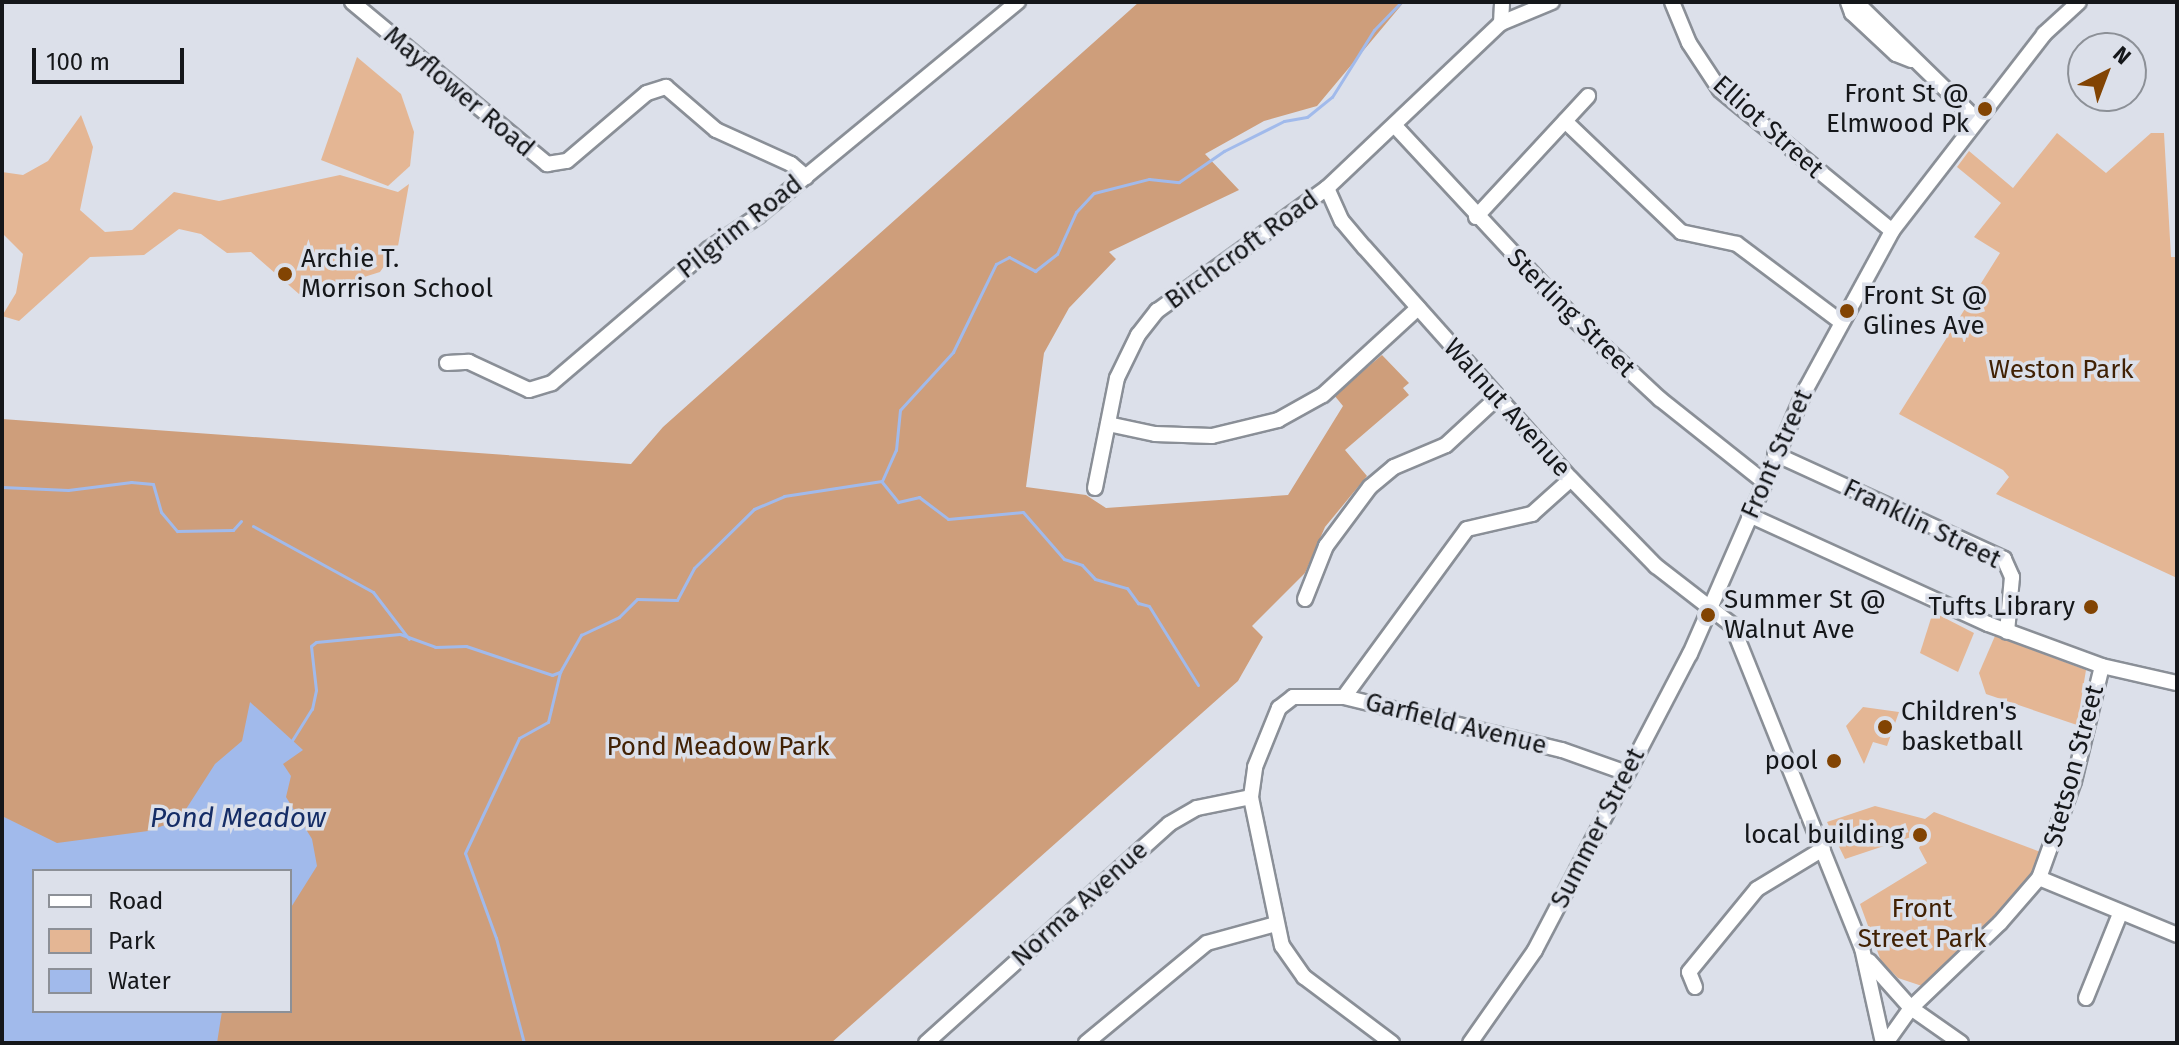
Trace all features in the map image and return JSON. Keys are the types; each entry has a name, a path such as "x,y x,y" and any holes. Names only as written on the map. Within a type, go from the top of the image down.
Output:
{"street":[{"name":"Mayflower Road","path":"352,2 547,164 567,161 647,93 666,87 716,130 791,164 806,177"},
{"name":"Pilgrim Road","path":"447,363 469,362 524,388 547,386 709,249 806,177 1018,2"},
{"path":"1501,23 1502,2"},
{"path":"1327,188 1396,127 1501,23 1552,2"},
{"name":"Elliot Street","path":"1672,2 1689,43 1720,90 1892,231"},
{"path":"1848,2 1852,13 1896,54 1912,60 1977,120"},
{"path":"1856,2 1906,46 1912,60"},
{"name":"Front Street","path":"1712,605 1775,454 1841,322 1892,231 2044,34 2079,2"},
{"path":"1476,217 1588,96"},
{"path":"1565,121 1681,232 1728,241 1841,322"},
{"name":"Sterling Street","path":"1396,127 1476,217 1633,375 1763,481"},
{"name":"Walnut Avenue","path":"1327,188 1342,221 1571,479 1656,566 1712,605"},
{"name":"Birchcroft Road","path":"1095,488 1126,356 1157,311 1327,188"},
{"path":"1108,424 1155,434 1212,436 1278,420 1323,395 1418,308"},
{"path":"1305,599 1326,546 1370,487 1394,467 1446,445 1497,398"},
{"name":"Franklin Street","path":"1775,454 2004,559 2012,577 2007,632"},
{"path":"1344,697 1460,536 1475,524 1532,514 1571,479"},
{"path":"1749,515 2007,632 2102,666 2177,683"},
{"path":"1712,605 1744,647 1864,954 1884,1043"},
{"name":"Summer Street","path":"1470,1043 1535,950 1712,605"},
{"name":"Stetson Street","path":"1884,1043 1911,1008 2000,923 2039,878 2074,781 2102,666"},
{"name":"Garfield Avenue","path":"1251,797 1267,734 1285,701 1311,694 1344,697 1562,750 1624,772"},
{"path":"1251,797 1276,924 1291,962 1304,977 1392,1043"},
{"name":"Norma Avenue","path":"926,1043 1169,824 1197,808 1251,797"},
{"path":"1695,987 1689,972 1757,889 1773,875 1823,849"},
{"path":"2039,878 2120,914 2176,933"},
{"path":"2086,998 2120,914"},
{"path":"1086,1043 1207,943 1276,924"},
{"path":"1864,954 1911,1008 1961,1043"}],"green space":[{"name":"Pond Meadow Park","path":"1139,2 1404,2 1317,106 1264,121 1205,154 1239,190 1109,252 1116,259 1069,308 1044,353 1026,487 1086,495 1106,508 1288,495 1343,406 1334,395 1382,355 1409,383 1403,388 1409,395 1345,450 1367,476 1325,527 1305,573 1252,626 1263,637 1238,681 831,1043 2,1043 2,419 631,464 663,427"},
{"path":"357,57 401,94 414,132 410,166 388,186 321,160"},
{"path":"81,115 93,147 80,210 105,232 132,230 174,192 219,201 340,175 398,192 409,184 398,246 380,272 348,282 321,283 299,294 251,252 227,253 201,234 179,229 144,255 90,257 19,321 2,316 16,293 23,254 2,233 2,172 23,175 48,161"},
{"name":"Weston Park","path":"2057,133 2106,173 2151,133 2164,133 2171,257 2177,257 2177,578 1996,494 2009,477 2003,470 1899,414 2000,253 1974,237 2001,203 1957,167 1969,151 2013,188"},
{"path":"1933,612 1974,633 1958,672 1920,653"},
{"path":"1995,636 2086,670 2077,725 1986,694 1979,673"},
{"path":"1863,707 1899,712 1887,746 1873,742 1864,764 1846,726"},
{"name":"Front Street Park","path":"1875,806 1925,819 1934,812 2043,853 2023,891 1931,982 1922,986 1898,978 1881,961 1860,904 1927,863 1919,848 1927,832 1918,829 1914,836 1845,859 1827,822"}],"water":[{"name":"Pond Meadow","path":"250,702 303,750 283,764 291,776 286,797 312,839 317,866 292,906 292,869 32,869 32,1013 222,1013 217,1043 2,1043 2,816 57,843 148,831 179,820 215,764 242,741"}],"waterway":[{"path":"291,742 312,709 316,690 311,646 316,642 400,634 435,647 466,646 552,675 560,672 581,635 619,617 637,599 677,600 694,568 754,509 784,496 882,481 896,450 900,410 953,352 996,264 1009,257 1035,271 1057,254 1076,212 1094,193 1149,179 1179,182 1224,151 1284,121 1307,117 1332,97 1374,30 1401,2"},
{"path":"2,487 68,490 131,482 153,484 161,512 177,531 233,530 241,521"},
{"path":"882,482 898,502 919,497 948,519 1023,512 1064,559 1082,565 1095,579 1127,588 1138,603 1149,606 1198,685"},
{"path":"253,526 373,592 409,639"},
{"path":"524,1043 496,938 465,853 519,738 548,722 560,672"}],"place":[{"name":"Front St @ Elmwood Pk","path":"1985,109"},
{"name":"Archie T. Morrison School","path":"285,274"},
{"name":"Front St @ Glines Ave","path":"1847,311"},
{"name":"Tufts Library","path":"2091,607"},
{"name":"Summer St @ Walnut Ave","path":"1708,615"},
{"name":"Children's basketball","path":"1885,727"},
{"name":"pool","path":"1834,761"},
{"name":"local building","path":"1920,835"}]}
